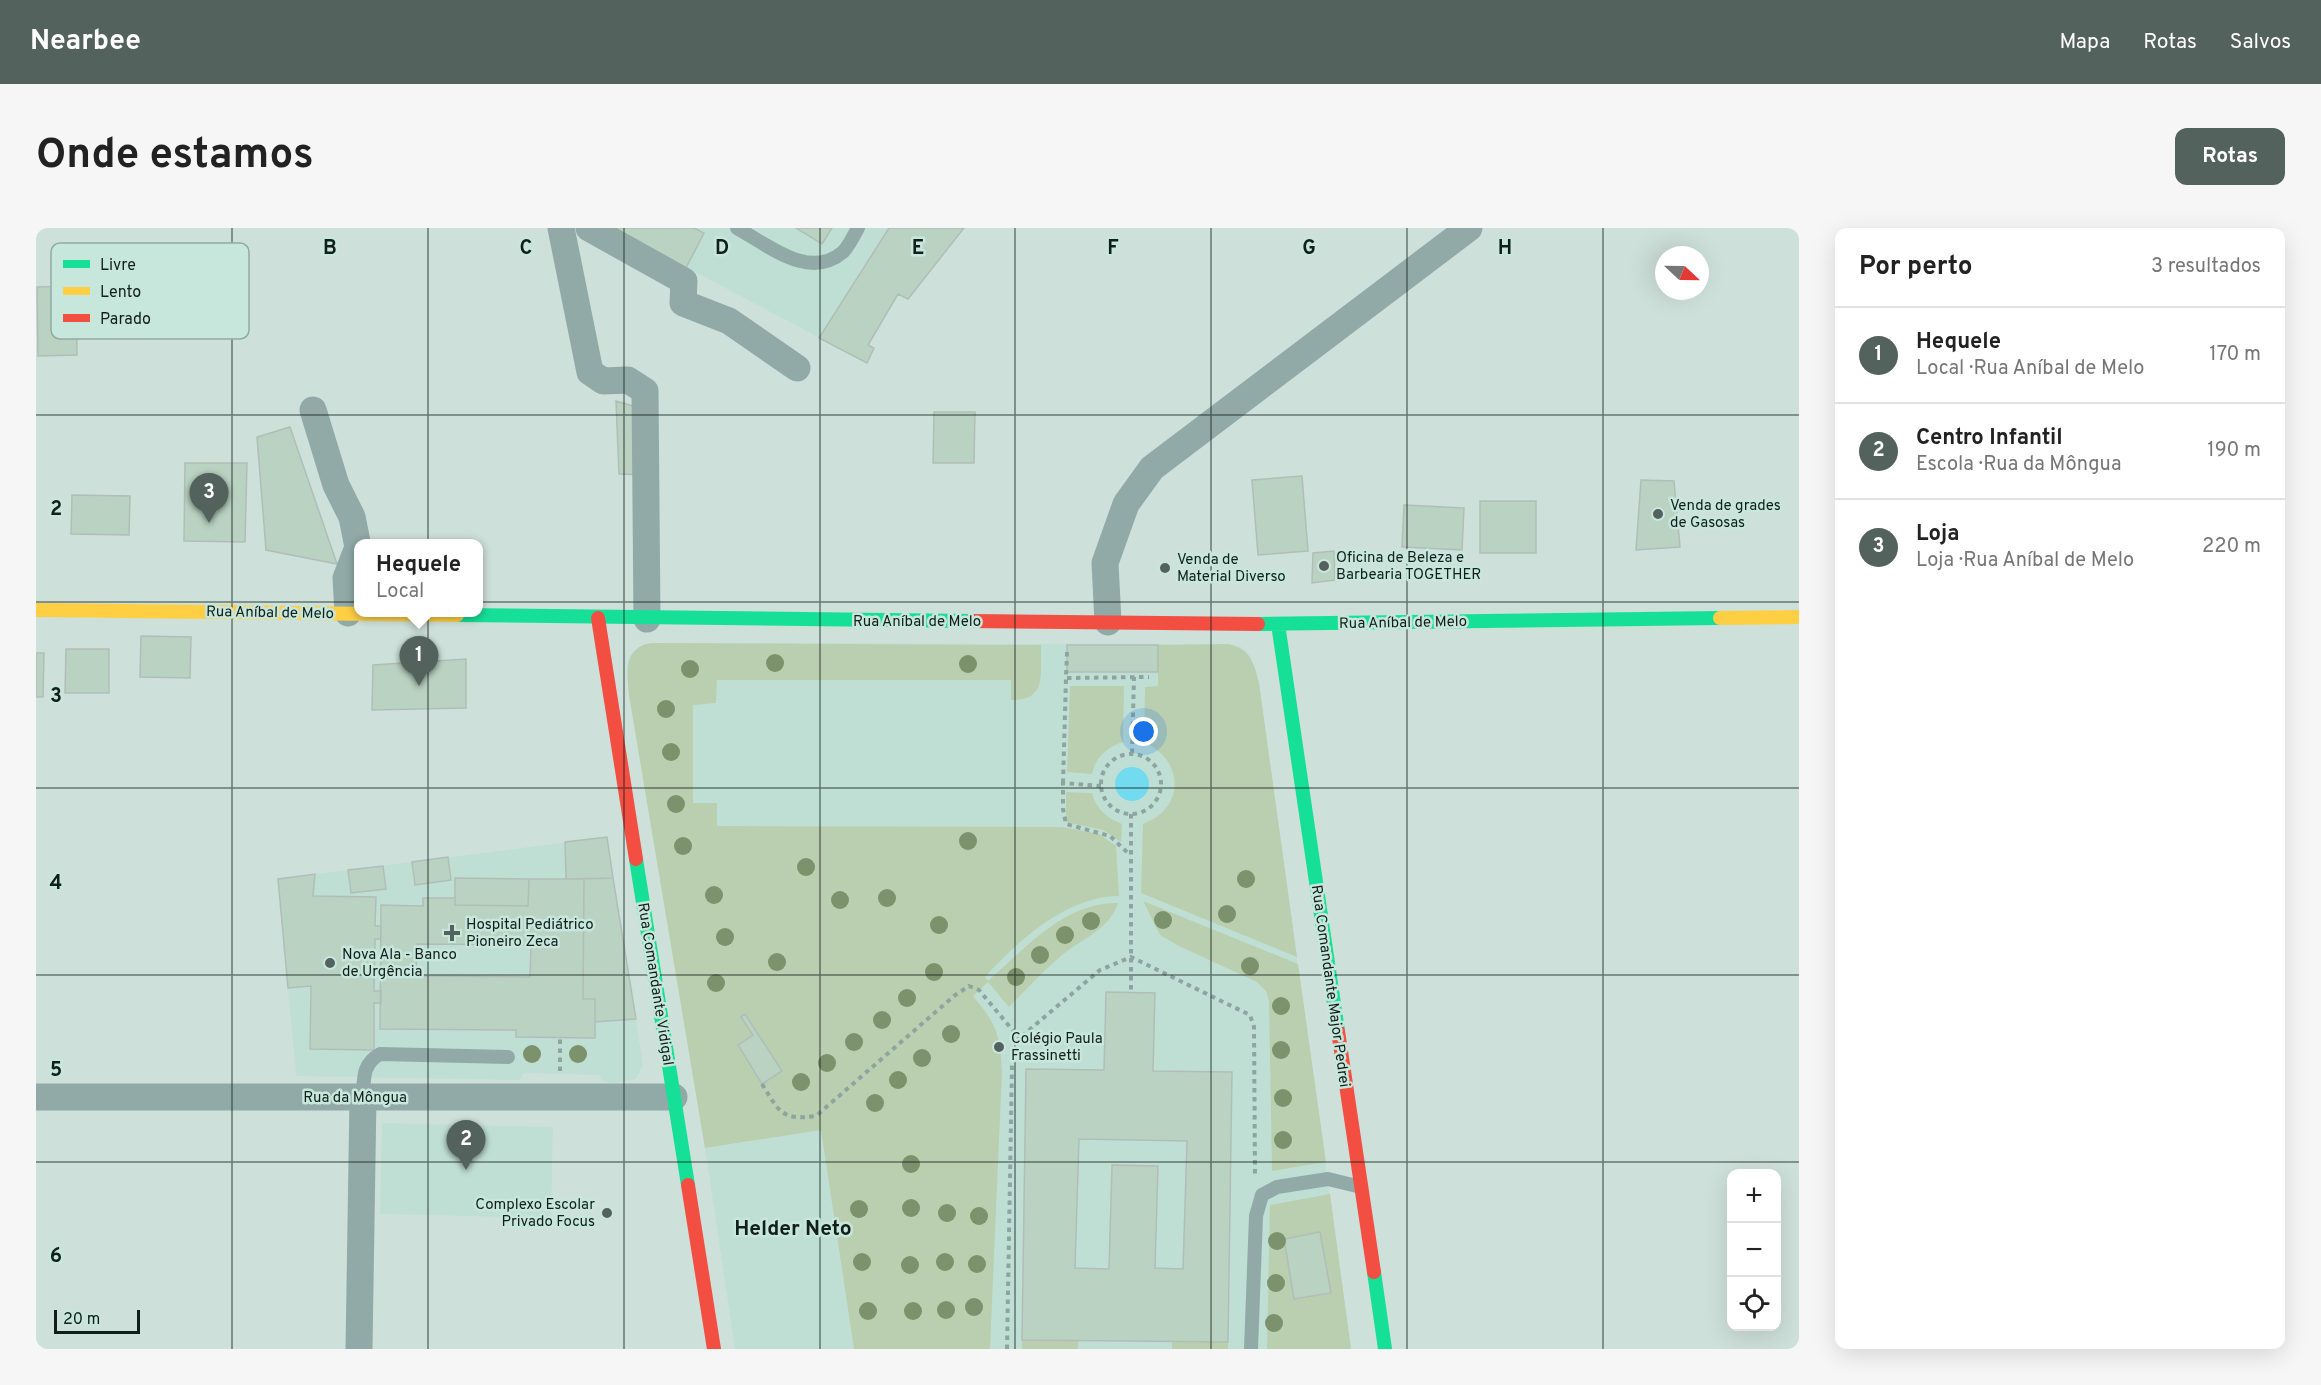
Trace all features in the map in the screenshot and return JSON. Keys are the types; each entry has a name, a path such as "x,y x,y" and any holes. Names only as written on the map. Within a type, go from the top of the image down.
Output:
{"street":[{"path":"561,228 590,372 603,381 628,380 645,391 647,619"},
{"path":"589,228 684,281 684,303 729,321 797,368"},
{"path":"1108,622 1105,563 1126,504 1152,468 1469,228"},
{"path":"313,410 336,485 351,517 356,539"},
{"path":"348,613 346,578 354,558"},
{"name":"Rua Aníbal de Melo","path":"36,610 354,613"},
{"name":"Rua Aníbal de Melo","path":"483,616 1278,624 1799,617"},
{"name":"Rua Comandante Vidigal","path":"598,618 714,1349"},
{"name":"Rua Comandante Major Pedrei","path":"1278,624 1385,1349"},
{"name":"Rua da Môngua","path":"36,1097 674,1097"},
{"path":"359,1349 363,1097"}],"lane":[{"path":"737,228 801,263 826,263 844,251 858,228"},
{"path":"363,1097 364,1071 368,1063 380,1054 508,1057"},
{"path":"1251,1349 1256,1216 1262,1195 1277,1187 1328,1179 1361,1187"}],"path":[{"path":"1066,645 1063,809 1066,824 1110,836 1131,855"},
{"path":"1132,753 1134,677"},
{"path":"1066,678 1149,677"},
{"path":"1132,753 1152,761 1158,768 1162,787 1153,806 1144,812 1131,814 1114,809 1106,801 1101,786 1103,772 1108,764 1116,757 1132,753"},
{"path":"1064,783 1101,786"},
{"path":"1131,814 1131,992"},
{"path":"1007,1349 1012,1066 1016,1046 1020,1039 1100,970 1131,957 1250,1015 1254,1027 1256,1216"},
{"path":"762,1084 779,1110 795,1119 816,1116 954,996 969,986 979,990 1020,1039"},
{"path":"560,1037 560,1074"}],"shaded area":[{"path":"612,228 964,228 908,299 898,295 869,345 874,348 867,363"},
{"path":"652,643 1041,645 1040,683 1031,696 1023,699 1011,700 1011,680 717,680 716,703 693,705 693,803 717,803 717,826 1062,827 1099,834 1116,846 1119,896 1081,903 1063,912 1028,935 985,977 988,981 1047,929 1063,919 1080,910 1118,903 1102,927 1055,961 1009,1007 988,982 973,996 996,1031 1002,1072 990,1349 854,1349 821,1130 705,1148 629,695 629,662 631,655 643,645","holes":["745,1015 781,1071 763,1083 738,1045 753,1035"]},
{"name":"Colégio Paula Frassinetti","path":"643,644 1228,644 1241,647 1249,654 1259,683 1351,1349 735,1349 705,1148 629,695 627,666 629,657"},
{"path":"1228,644 1241,649 1250,658 1259,683 1297,957 1141,893 1143,824 1157,817 1167,807 1173,796 1175,784 1173,772 1167,760 1144,742 1145,687 1158,686 1158,645"},
{"path":"1070,686 1124,686 1123,742 1103,754 1092,774 1067,772"},
{"path":"1066,792 1092,793 1096,804 1103,812 1122,824 1121,842 1103,830 1066,822"},
{"name":"Hospital Pediátrico Pioneiro Zeca","path":"607,837 643,1065 636,1079 613,1083 602,1081 599,1075 524,1073 520,1080 296,1076 278,879"},
{"path":"1143,901 1298,964 1326,1162 1272,1171 1269,1001 1266,991 1257,982 1160,935"},
{"path":"382,1123 553,1127 551,1218 380,1214"},
{"path":"1330,1194 1351,1349 1267,1349 1270,1205"},
{"path":"1022,1340 1078,1340 1078,1349 1022,1349"},
{"path":"1172,1341 1228,1342 1228,1349 1172,1349"}],"water":[{"path":"1132,767 1144,772 1149,784 1144,796 1132,801 1120,796 1115,784 1120,772"}],"building":[{"path":"612,228 694,228 704,233 686,268"},
{"path":"796,228 832,228 822,244"},
{"path":"889,228 964,228 908,299 898,294 868,345 874,348 867,363 819,338"},
{"path":"37,287 51,287 51,339 77,339 77,355 38,356"},
{"path":"616,401 640,408 646,475 619,474"},
{"path":"934,412 975,412 974,463 933,463"},
{"path":"290,427 337,564 266,550 257,437"},
{"path":"185,463 247,463 245,542 184,541"},
{"path":"1302,476 1308,551 1258,555 1252,480"},
{"name":"Venda de grades de Gasosas","path":"1641,480 1674,481 1680,547 1636,550"},
{"path":"72,495 130,496 129,535 71,534"},
{"path":"1480,501 1536,501 1536,553 1480,553"},
{"path":"1404,505 1464,508 1462,550 1402,547"},
{"name":"Oficina de Beleza e Barbearia TOGETHER","path":"1334,551 1335,580 1312,583 1313,553"},
{"path":"141,636 191,637 190,678 140,677"},
{"path":"1067,645 1158,645 1158,672 1067,672"},
{"path":"66,649 109,649 109,693 65,693"},
{"path":"36,653 44,653 43,697 36,697"},
{"path":"466,659 466,708 372,710 373,665"},
{"path":"607,837 613,878 566,879 565,842"},
{"path":"448,857 451,880 415,885 412,862"},
{"path":"383,866 386,889 351,893 348,870"},
{"name":"Nova Ala - Banco de Urgência","path":"315,874 313,896 376,897 375,926 381,926 381,939 375,939 374,991 381,991 381,1003 374,1003 374,1050 310,1049 311,986 288,988 278,879"},
{"path":"455,878 529,879 528,906 455,905"},
{"path":"613,878 636,1019 595,1022 595,999 583,999 584,879"},
{"name":"Hospital Pediátrico Pioneiro Zeca","path":"529,879 584,879 583,999 595,999 595,1038 516,1037 516,1030 380,1029 381,905 423,906 423,898 455,898 455,905 528,906","holes":["417,944 531,945 530,977 416,976"]},
{"path":"1106,992 1155,993 1153,1071 1232,1072 1228,1342 1022,1340 1026,1069 1104,1070","holes":["1079,1139 1187,1141 1183,1269 1155,1268 1158,1166 1112,1165 1109,1269 1075,1268"]},
{"path":"745,1014 782,1071 762,1084 738,1045 753,1035 741,1017"},
{"path":"1320,1232 1331,1293 1294,1299 1284,1239"}],"traffic: fast":[{"path":"483,615 971,621"},
{"path":"1258,624 1720,618"},
{"path":"1278,624 1338,1031"},
{"path":"636,859 688,1185"},
{"path":"1374,1272 1385,1349"}],"traffic: slow":[{"path":"36,610 354,614"},
{"path":"1720,618 1799,617"}],"traffic: jam":[{"path":"598,618 636,859"},
{"path":"971,621 1258,624"},
{"path":"1338,1031 1374,1272"},
{"path":"688,1185 714,1349"}],"place":[{"name":"Venda de grades de Gasosas","path":"1658,514"},
{"name":"Loja","path":"209,523"},
{"name":"Oficina de Beleza e Barbearia TOGETHER","path":"1324,566"},
{"name":"Venda de Material Diverso","path":"1165,568"},
{"name":"Hequele","path":"419,686"},
{"name":"Hospital Pediátrico Pioneiro Zeca","path":"452,933"},
{"name":"Nova Ala - Banco de Urgência","path":"330,963"},
{"name":"Colégio Paula Frassinetti","path":"999,1047"},
{"name":"Centro Infantil","path":"466,1170"},
{"name":"Complexo Escolar Privado Focus","path":"607,1213"}],"district":[{"name":"Helder Neto","path":"793,1228"}]}
